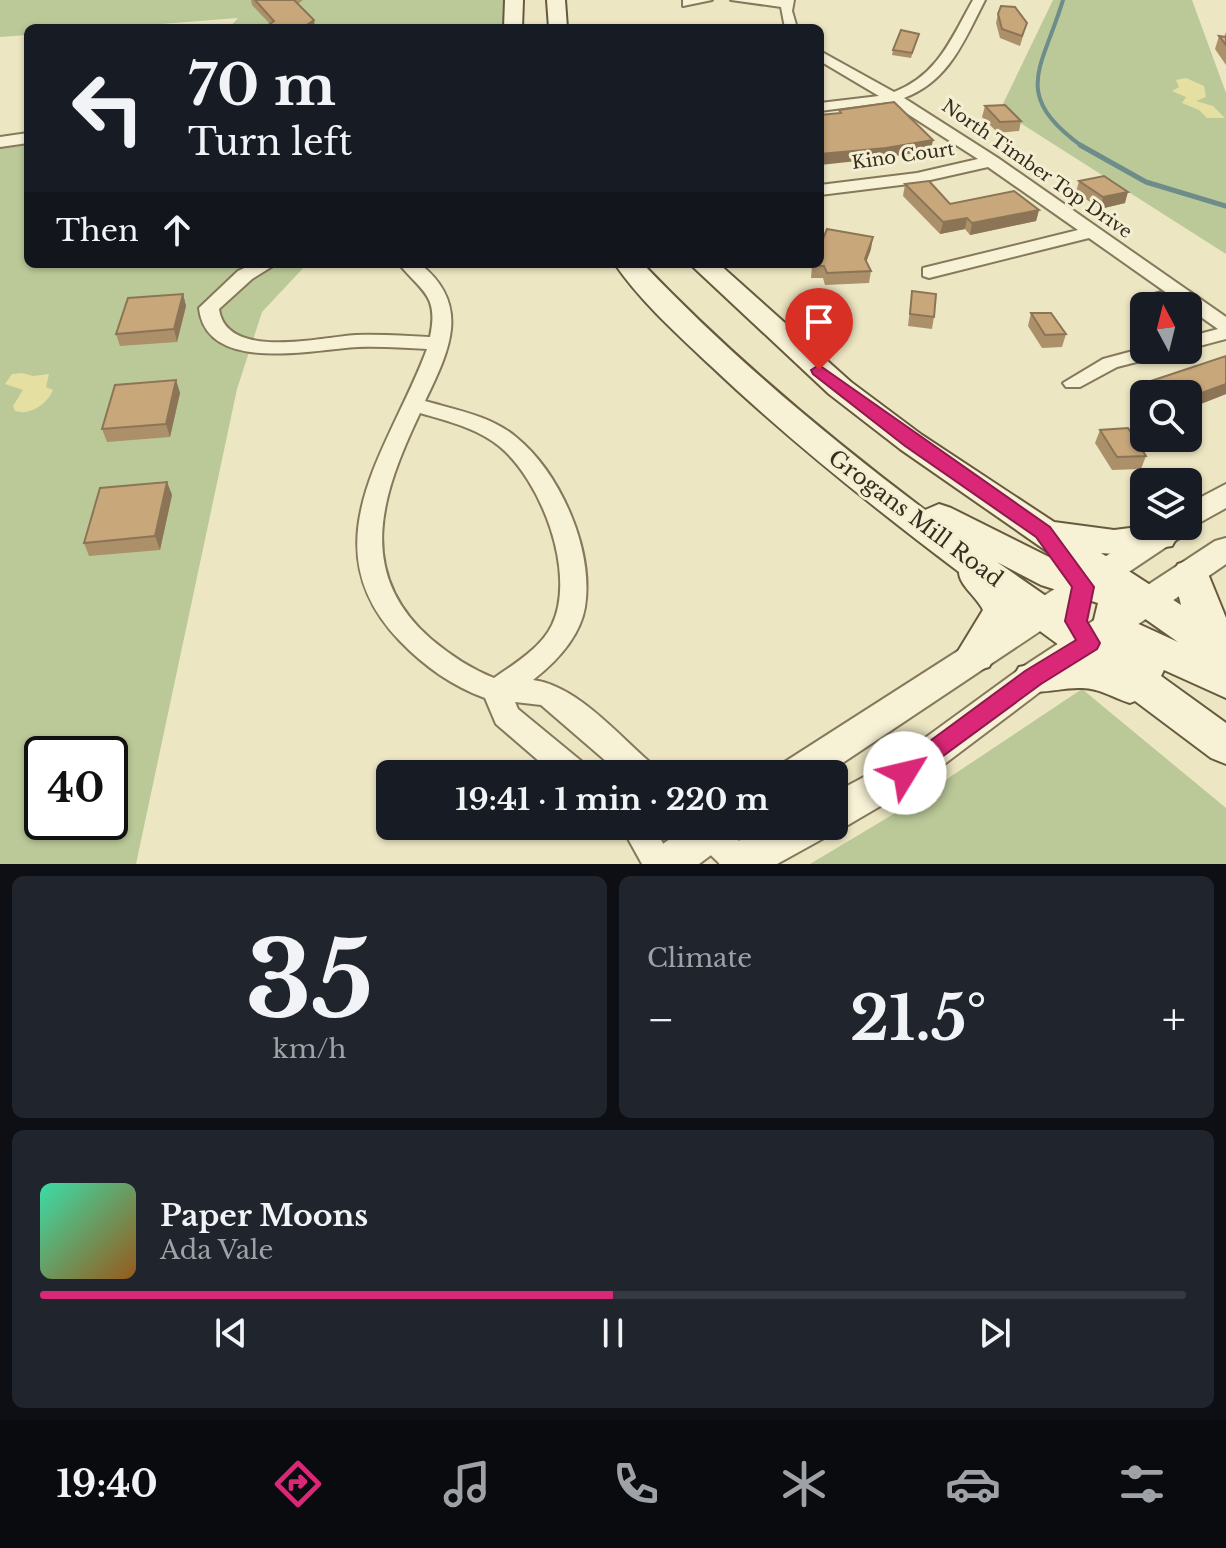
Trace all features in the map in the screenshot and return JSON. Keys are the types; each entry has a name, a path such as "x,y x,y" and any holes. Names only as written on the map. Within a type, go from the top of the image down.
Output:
{"main road":[{"path":"513,24 514,0"},
{"path":"556,0 558,24"},
{"name":"Grogans Mill Road","path":"632,268 676,316 762,397 908,515 1097,607 1226,655"},
{"path":"707,268 840,388 1043,532 1097,607"},
{"path":"848,468 1033,566 1226,682"},
{"path":"908,515 991,588 1002,611 998,623 975,656"},
{"path":"1043,532 1114,542 1130,538"},
{"path":"1191,573 1196,605 1226,645"},
{"name":"Grogans Mill Road","path":"1097,607 1216,739"},
{"path":"1033,678 1075,670 1095,671 1120,680 1216,739"}],"street":[{"path":"687,3 706,0"},
{"path":"737,0 787,2 790,24"},
{"path":"824,106 893,95 930,79 940,69 979,0"},
{"name":"North Timber Top Drive","path":"824,57 893,95 992,161 1226,326"},
{"path":"0,142 24,139"},
{"name":"Kino Court","path":"824,190 917,178 992,161"},
{"path":"929,272 1093,232"},
{"path":"259,268 245,275 209,308 209,322 219,334 239,343 270,346 360,341 439,343"},
{"path":"413,268 434,287 440,300 439,343 374,493 369,521 374,579 384,603 399,624 426,649 472,682 497,691 544,693 625,760"},
{"path":"1202,339 1226,333"},
{"path":"1073,383 1110,363 1130,358"},
{"path":"414,405 487,429 521,451 545,484 568,553 573,580 566,627 538,662 497,691"},
{"path":"1202,509 1226,494"},
{"path":"848,805 905,773 1033,678 1161,540"},
{"path":"817,760 975,656 1191,573 1226,549"},
{"path":"497,691 506,716 558,760"},
{"path":"644,840 659,864"},
{"path":"667,864 696,840"},
{"path":"720,840 741,864 785,840"}],"green space":[{"path":"0,0 508,0 505,24 233,24 238,18 161,24 24,24 24,35 0,37"},
{"path":"1053,0 1192,0 1226,93 1226,254 1000,110"},
{"path":"24,141 24,268 303,268 262,312 237,389 136,864 0,864 0,145"},
{"path":"1082,689 1226,808 1226,864 810,864 902,809"}],"sand":[{"path":"1186,78 1204,86 1206,97 1196,101 1213,106 1225,118 1207,118 1199,110 1182,103 1186,97 1172,91 1179,87 1176,80"},
{"path":"12,374 33,376 49,374 46,387 53,390 47,400 26,412 15,411 13,406 23,390 5,384"}],"building":[{"path":"255,0 294,0 314,20 308,24 270,24 274,21"},
{"path":"1001,6 1015,7 1027,23 1022,36 1002,29 998,14"},
{"path":"901,30 919,34 912,53 893,50"},
{"path":"894,102 933,140 824,154 824,115 841,113 839,110"},
{"path":"1005,105 1021,121 1000,122 985,106"},
{"path":"1104,176 1128,192 1103,197 1079,181"},
{"path":"929,181 950,204 1014,191 1039,210 972,223 967,218 943,222 905,184"},
{"path":"827,229 873,237 865,259 871,271 827,273 824,266"},
{"path":"912,291 936,294 934,317 910,314"},
{"path":"183,294 174,329 116,334 128,298"},
{"path":"1031,313 1051,313 1066,334 1045,335"},
{"path":"1226,356 1226,384 1202,393 1202,380 1154,380"},
{"path":"176,380 166,424 102,429 115,385"},
{"path":"1128,428 1130,452 1143,452 1146,456 1117,457 1100,430"},
{"path":"167,482 155,536 84,543 100,488"}],"waterway":[{"path":"1063,0 1041,63 1039,96 1046,112 1082,146"},
{"path":"1082,146 1146,182 1226,206"}],"route":[{"path":"819,370 911,442 1043,532 1071,566 1083,587 1076,621 1089,643 1033,678 905,773"}]}
